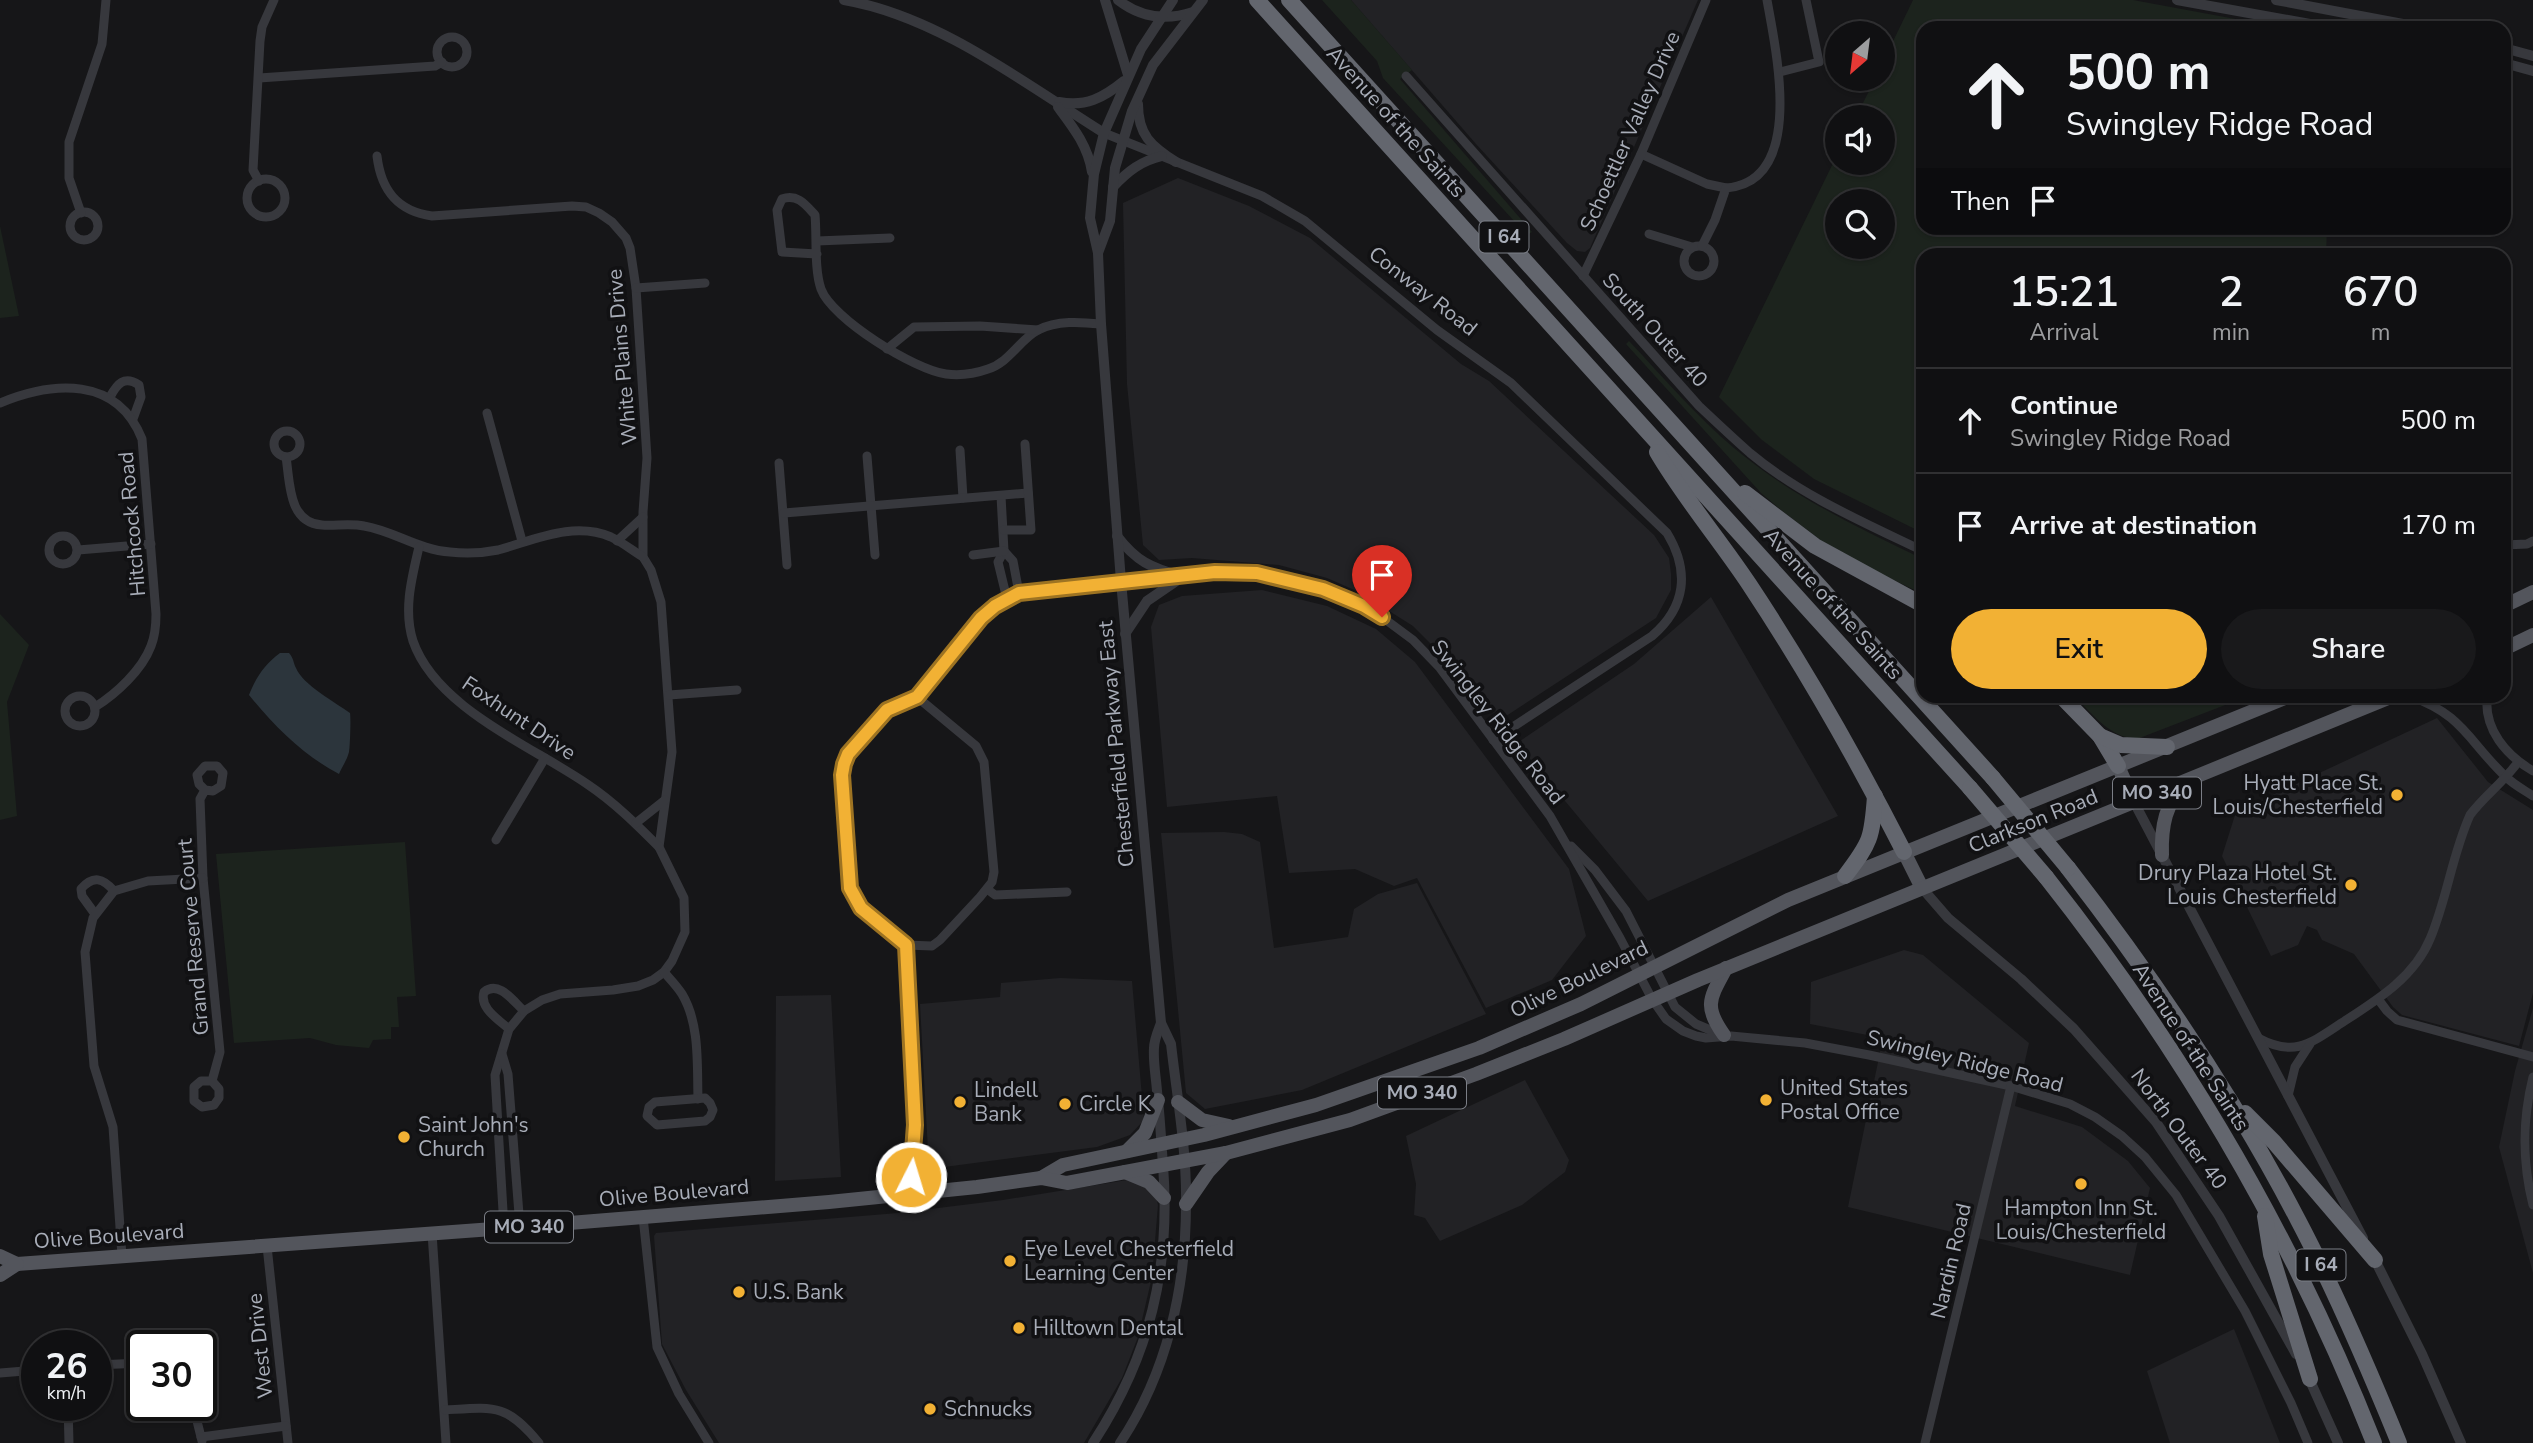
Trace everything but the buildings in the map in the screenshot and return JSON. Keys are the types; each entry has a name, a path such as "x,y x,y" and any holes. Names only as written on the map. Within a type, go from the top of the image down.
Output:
{"highway":[{"name":"Avenue of the Saints","path":"1257,0 1970,788 2046,877 2113,965 2173,1052 2263,1204 2319,1316 2374,1443"},
{"name":"Avenue of the Saints","path":"1289,0 1916,693"},
{"path":"1640,423 1673,478 1749,584 1816,688 1904,852"},
{"path":"1718,474 1815,546 1916,601"},
{"name":"Avenue of the Saints","path":"1925,703 1993,778 2068,868 2158,988 2227,1095 2292,1208 2324,1271 2399,1443"},
{"path":"2068,703 2100,736 2118,766"},
{"path":"2100,736 2121,745 2168,747"},
{"path":"1845,876 1873,833 1875,796"},
{"path":"2227,1095 2274,1142 2375,1260"},
{"path":"2263,1204 2271,1254 2310,1379"}],"main road":[{"path":"2511,603 2533,592"},
{"path":"2511,646 2533,635"},
{"name":"Clarkson Road","path":"2118,766 2273,703"},
{"name":"Clarkson Road","path":"1922,888 2376,703"},
{"path":"2118,766 2134,802"},
{"name":"Olive Boulevard","path":"1041,1178 1063,1165 1237,1127 1353,1093 1455,1057 1548,1020 1751,917 1845,876 2118,766"},
{"path":"2162,855 2162,827 2166,813 2181,788 2193,778"},
{"path":"1904,852 1922,888"},
{"name":"Olive Boulevard","path":"0,1275 17,1264 643,1217 914,1194 1041,1178 1068,1183 1226,1153 1350,1120 1551,1044 1651,999 1922,888"},
{"path":"1724,1035 1709,1009 1714,990 1726,968"},
{"path":"1126,1152 1145,1133 1158,1100"},
{"path":"1178,1102 1202,1120 1237,1127"},
{"path":"1186,1204 1208,1172 1226,1153"},
{"path":"1124,1172 1149,1182 1164,1198"},
{"name":"Olive Boulevard","path":"0,1256 17,1264"}],"street":[{"path":"81,212 69,178 69,142 102,44 106,0"},
{"path":"259,181 253,170 262,27 274,0"},
{"name":"Conway Road","path":"844,0 918,22 959,43 1104,133 1262,196 1305,221 1437,330 1511,383 1659,523 1674,544 1683,575 1674,610 1664,626 1493,740"},
{"path":"1054,102 1073,105 1094,101 1127,78 1105,0"},
{"path":"1118,0 1143,14 1161,18 1193,12"},
{"name":"Chesterfield Parkway East","path":"1120,1443 1164,1354 1174,1318 1180,1286 1186,1204 1184,1160 1171,1044 1161,1023 1125,634 1098,253 1090,218 1093,183 1104,133 1127,78 1173,0"},
{"name":"Chesterfield Parkway East","path":"1098,253 1110,220 1115,168 1122,140 1138,98 1153,65 1203,0"},
{"name":"Schoettler Valley Drive","path":"1583,276 1641,154 1706,0"},
{"path":"1641,154 1707,184 1726,188 1741,187 1763,172 1769,161 1778,126 1780,72 1767,0"},
{"path":"1780,72 1819,62 1807,0"},
{"path":"2177,0 2293,21"},
{"path":"2276,0 2387,21"},
{"path":"2511,50 2533,56"},
{"path":"259,78 435,66 442,62"},
{"path":"2511,65 2533,71"},
{"name":"South Outer 40","path":"1406,76 1699,406 1752,454 1793,483 1860,521 1916,548"},
{"path":"1138,98 1138,120 1143,134 1176,162"},
{"path":"1054,102 1080,137 1090,160 1093,183"},
{"name":"White Plains Drive","path":"377,156 380,178 391,194 399,204 420,214 432,216 586,207 612,222 630,248 636,288 647,458 643,558 651,570 661,603 672,752 659,847"},
{"path":"1113,187 1136,166 1162,156"},
{"path":"271,180 284,192 284,204 276,214 258,215 249,207 247,194 259,181 271,180"},
{"path":"1702,246 1716,220 1726,188"},
{"path":"817,254 782,252 777,210 782,198 799,200 815,215 820,287 827,302 887,349 917,366 945,374 970,374 993,368 1038,330"},
{"path":"1649,234 1692,247 1702,246 1713,255 1713,267 1706,275 1698,277 1689,273 1684,265 1686,253 1692,247"},
{"path":"817,241 890,238"},
{"path":"636,288 705,283"},
{"path":"887,349 914,327 980,326 1038,330 1077,321 1101,324"},
{"path":"0,403 36,391 72,389 110,397 119,383 132,381 139,385 141,397 133,419"},
{"name":"Hitchcock Road","path":"95,707 127,679 151,648 156,614 142,439 133,419 110,397"},
{"path":"487,413 522,541"},
{"path":"1004,530 1031,530 1025,444"},
{"path":"960,450 963,499"},
{"path":"867,456 875,555"},
{"path":"286,457 294,507 302,518 312,524 365,526 419,547 471,553 497,550 555,533 584,531 610,537 643,558"},
{"path":"779,463 787,565"},
{"path":"784,513 1028,494"},
{"path":"1001,496 1004,551 998,562 1007,599"},
{"path":"617,541 643,517"},
{"path":"1117,535 1137,558 1154,569 1183,575"},
{"path":"2511,545 2533,541"},
{"path":"78,550 151,544"},
{"name":"Foxhunt Drive","path":"419,547 410,584 409,606 413,640 422,659 443,687 465,708 609,799 659,847"},
{"path":"973,555 1004,551"},
{"path":"1004,551 1013,561 1019,593"},
{"name":"Swingley Ridge Road","path":"917,697 981,618 1019,593 1215,572 1257,573 1323,589 1364,606 1399,629 1427,654 1550,816 1651,999 1666,1019 1683,1031 1706,1038 1724,1035 1815,1045 2011,1086 2051,1097 2087,1113 2122,1136 2145,1157 2176,1195 2245,1311 2308,1443"},
{"path":"1125,634 1147,601 1183,575"},
{"path":"668,695 737,690"},
{"path":"917,697 976,746 984,762 994,872 992,882 987,888 932,946 906,945 861,908 850,888 842,775 848,754 887,710 917,697"},
{"path":"2427,703 2457,721 2507,778 2533,796"},
{"path":"2488,703 2489,724 2498,740 2518,762 2533,772"},
{"path":"496,840 545,758"},
{"path":"2288,1096 2295,1067 2310,1044 2378,999 2407,973 2430,941 2470,816 2507,778 2518,762"},
{"name":"Grand Reserve Court","path":"205,790 200,799 202,878 220,1052 212,1080"},
{"path":"636,823 664,800"},
{"path":"2134,802 2423,1354 2461,1443"},
{"name":"Swingley Ridge Road","path":"1563,838 1617,897 1675,1007 1689,1019 1724,1035"},
{"path":"504,1228 495,1075 509,1029 524,1011 560,993 638,986 664,972 680,946 685,932 686,915 684,898 659,847"},
{"path":"122,1256 113,1128 94,1066 85,952 95,914 114,891 148,881 202,878"},
{"path":"95,914 82,896 81,889 92,879 99,879 114,891"},
{"path":"987,888 995,895 1067,892"},
{"name":"North Outer 40","path":"1922,888 1948,918 2021,979 2074,1030 2156,1122 2225,1226 2310,1379 2338,1443"},
{"path":"906,945 915,1125 911,1177 914,1194"},
{"path":"664,972 681,993 691,1014 698,1099"},
{"path":"509,1029 484,1005 484,992 492,987 499,988 524,1011"},
{"path":"2378,999 2397,1020 2533,1057"},
{"name":"Chesterfield Parkway East","path":"1093,1443 1113,1413 1134,1368 1152,1319 1159,1282 1165,1231 1154,1046 1161,1023"},
{"path":"2258,1038 2275,1047 2310,1044"},
{"path":"502,1054 508,1074 520,1227"},
{"path":"2533,1077 2528,1096 2523,1146 2526,1179 2533,1205"},
{"name":"Nardin Road","path":"1924,1443 2011,1086"},
{"path":"698,1099 708,1100 712,1106 712,1114 705,1121 657,1125 647,1116 649,1107 655,1102 698,1099"},
{"path":"643,1217 657,1347 674,1384 709,1443"},
{"path":"432,1233 446,1443"},
{"name":"West Drive","path":"267,1246 288,1443"},
{"path":"0,1373 21,1371"},
{"path":"445,1410 488,1407 503,1410 521,1423 539,1443"},
{"path":"68,1421 69,1443"},
{"path":"197,1421 202,1440 286,1426"}],"shaded area":[{"path":"1322,0 1351,0 1412,70 1400,79 1532,232 1527,235 1383,78 1377,61"},
{"path":"1351,0 1698,0 1590,248 1585,252 1577,251 1567,243 1476,144"},
{"path":"1913,0 2133,0 2246,21 1916,21 1916,235 2327,235 2326,248 1916,248 1916,530 1814,479 1762,440 1719,397 1827,175 1895,175 1895,105 1862,105 1869,91 1895,91 1895,37"},
{"path":"1178,178 1249,206 1310,238 1461,364 1489,381 1654,535 1669,558 1671,574 1671,590 1656,618 1500,720 1413,626 1359,592 1327,578 1279,565 1192,558 1159,560 1143,545 1127,384 1123,203"},
{"path":"0,226 19,316 0,318"},
{"path":"1629,341 1706,423 1756,465 1825,510 1916,556 1916,591 1858,563 1822,541 1761,493 1626,344"},
{"path":"1262,590 1327,606 1376,629 1415,662 1569,869 1586,936 1552,980 1486,1008 1417,878 1394,886 1355,869 1289,873 1277,796 1167,807 1151,627 1159,605 1182,596"},
{"path":"1711,597 1838,816 1648,901 1517,743 1634,664"},
{"path":"0,614 29,645 7,702 17,816 0,820"},
{"path":"280,653 289,653 299,674 305,680 350,713 349,752 339,774 290,739 249,695 262,671"},
{"path":"2081,703 2230,703 2137,739 2110,730"},
{"path":"2437,718 2488,782 2533,810 2533,993 2519,1046 2402,1015 2393,1007 2354,954 2322,940 2317,930 2307,926 2298,945 2271,956 2222,856 2236,812"},
{"path":"1161,833 1242,834 1260,842 1274,948 1348,937 1354,909 1378,894 1417,883 1486,1014 1302,1090 1205,1109 1186,1093"},
{"path":"405,842 416,996 397,997 399,1027 391,1027 391,1039 373,1040 369,1048 336,1045 310,1038 234,1043 216,854"},
{"path":"1904,950 1923,955 2029,1043 2015,1106 2082,1127 2128,1161 2150,1188 2130,1275 1848,1207 1883,1038 1810,1024 1811,982"},
{"path":"1060,978 1132,981 1144,1120 1130,1135 1097,1147 929,1169 920,1004 1000,997 1001,983"},
{"path":"831,995 841,1177 775,1181 776,996"},
{"path":"2533,1008 2533,1273 2499,1147 2515,1071"},
{"path":"1525,1080 1569,1160 1565,1172 1522,1205 1440,1241 1425,1218 1414,1215 1416,1184 1406,1136"},
{"path":"1127,1180 1141,1184 1156,1197 1158,1205 1152,1277 1138,1337 1122,1378 1084,1443 719,1443 686,1390 662,1344 654,1236 656,1233 898,1213 1003,1200"},
{"path":"2234,1329 2280,1443 2170,1443 2147,1371"}],"place":[{"name":"Hyatt Place St. Louis/Chesterfield","path":"2397,795"},
{"name":"Drury Plaza Hotel St. Louis Chesterfield","path":"2351,885"},
{"name":"United States Postal Office","path":"1766,1100"},
{"name":"Lindell Bank","path":"960,1102"},
{"name":"Circle K","path":"1065,1104"},
{"name":"Saint John's Church","path":"404,1137"},
{"name":"Hampton Inn St. Louis/Chesterfield","path":"2081,1184"},
{"name":"Eye Level Chesterfield Learning Center","path":"1010,1261"},
{"name":"U.S. Bank","path":"739,1292"},
{"name":"Hilltown Dental","path":"1019,1328"},
{"name":"Schnucks","path":"930,1409"}],"route":[{"path":"911,1177 915,1125 906,945 861,908 850,888 842,775 848,754 878,718 887,710 917,697 981,618 995,606 1019,593 1215,572 1257,573 1303,583 1343,596 1382,617"}]}
